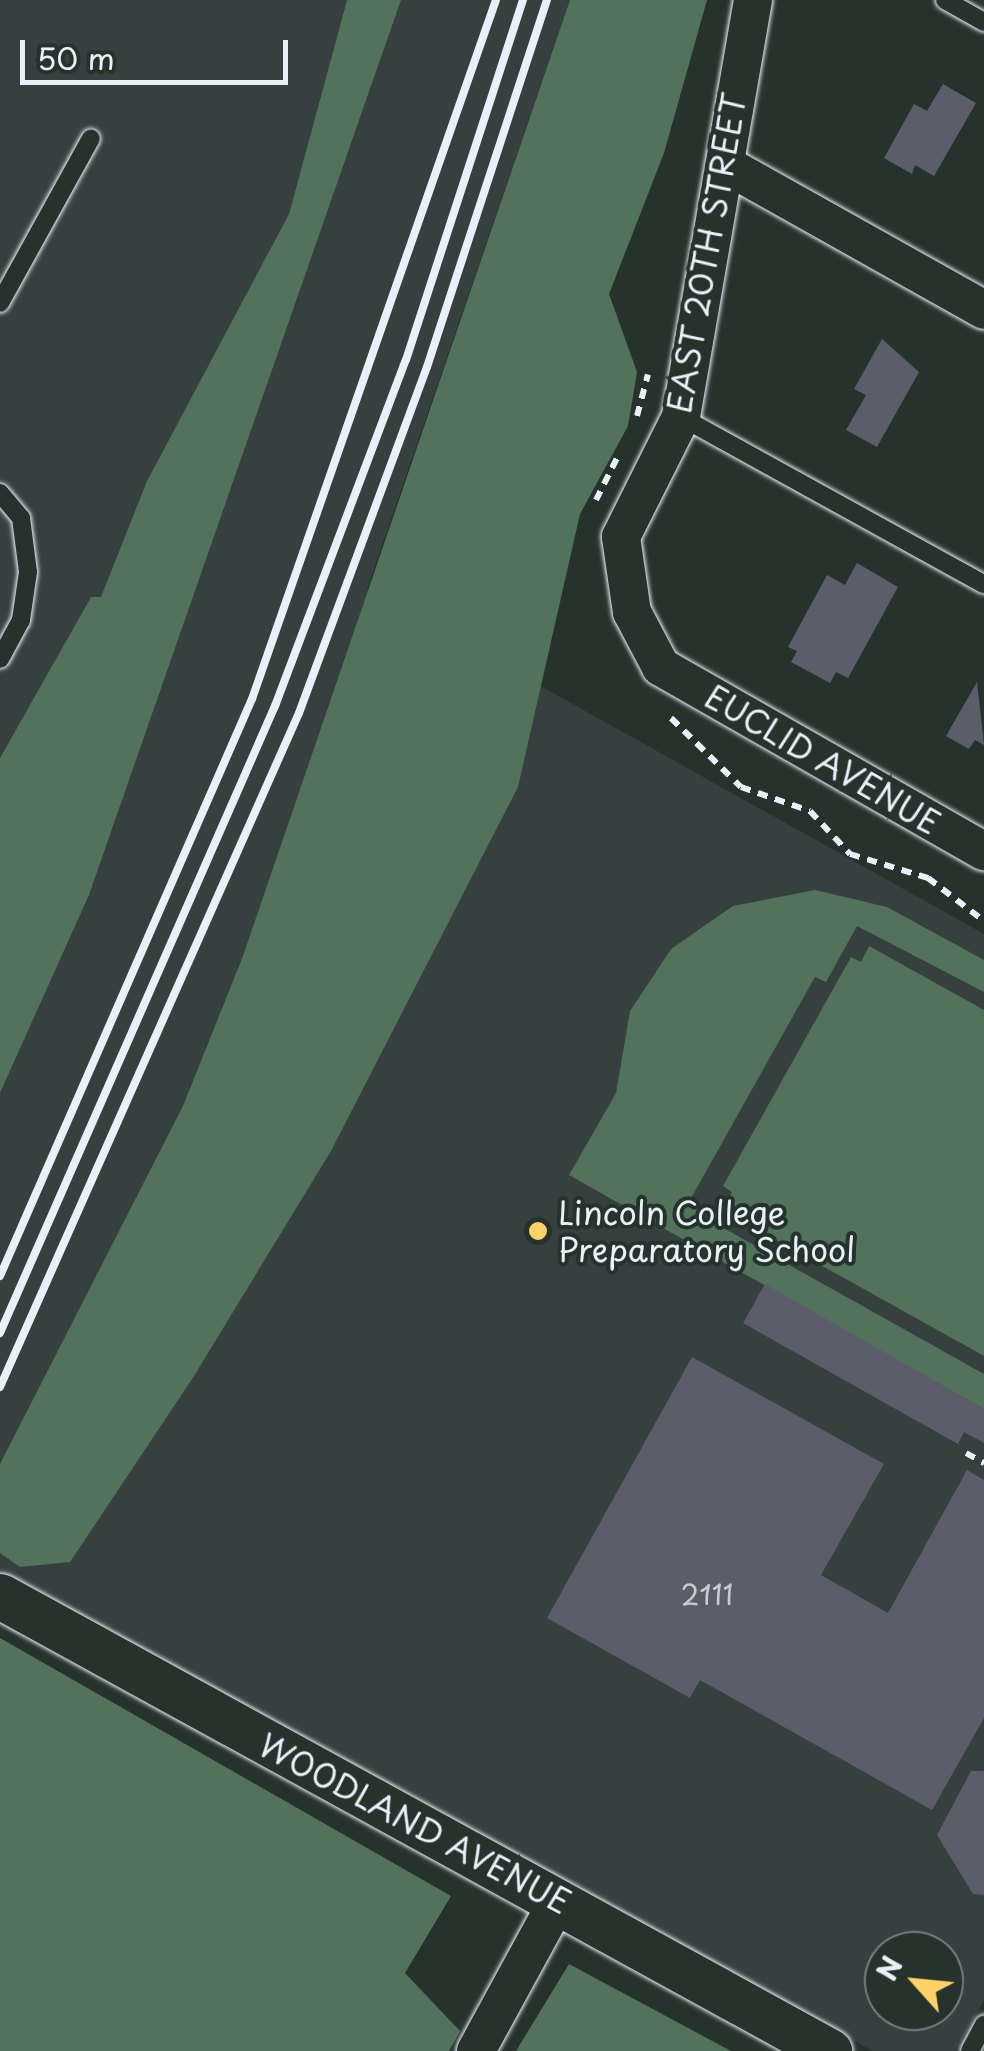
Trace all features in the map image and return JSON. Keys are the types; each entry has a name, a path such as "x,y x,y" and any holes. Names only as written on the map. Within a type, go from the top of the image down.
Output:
{"street":[{"name":"EAST 20TH STREET","path":"661,667 632,612 621,536 680,416 753,0"},
{"path":"726,165 984,310"},
{"name":"EUCLID AVENUE","path":"661,667 984,851"},
{"name":"WOODLAND AVENUE","path":"0,1596 559,1899 828,2051"},
{"path":"476,2051 559,1899"}],"lane":[{"path":"945,0 984,22"},
{"path":"0,303 90,138"},
{"path":"680,416 984,584"},
{"path":"0,492 21,518 28,572 20,620 0,659"},
{"path":"970,2051 984,2026"}],"path":[{"path":"632,428 650,367"},
{"path":"593,508 625,444"},
{"path":"653,704 742,787 810,811 850,854 928,878 984,921"},
{"path":"966,1453 984,1463"}],"shaded area":[{"path":"0,0 347,0 289,214 147,481 101,598 91,597 0,758"},
{"name":"Lincoln College Preparatory School","path":"401,0 570,0 367,589 984,934 984,2000 955,2051 873,2051 0,1573 0,1093 89,895"}],"green space":[{"path":"347,0 401,0 89,895 0,1093 0,758 91,597 101,597 147,481 289,214"},
{"path":"570,0 707,0 664,153 609,294 637,372 628,426 580,514 518,787 331,1151 194,1376 70,1562 20,1567 0,1553 0,1464 183,1106 243,956"},
{"path":"815,890 887,907 984,960 984,992 857,926 826,982 815,977 690,1200 718,1225 984,1374 984,1409 569,1175 616,1093 630,1011 671,949 733,906"},
{"path":"869,946 984,1010 984,1356 722,1210 732,1192 723,1186 851,957 861,962"},
{"path":"0,1638 451,1896 405,1973 460,2031 449,2051 0,2051"},
{"path":"569,1964 731,2051 516,2051"}],"building":[{"path":"943,84 976,103 934,176 915,165 912,174 884,158 914,104 927,111"},
{"path":"882,339 919,372 877,447 846,430 866,395 854,389"},
{"path":"857,563 898,587 848,678 836,672 830,683 791,662 797,651 788,647 827,575 845,585"},
{"path":"977,682 984,745 975,740 969,749 946,736"},
{"path":"765,1284 984,1409 984,1443 964,1432 958,1444 743,1323"},
{"name":"Lincoln College Preparatory School","path":"692,1357 884,1464 821,1575 888,1613 967,1470 984,1480 984,1718 932,1810 700,1680 690,1698 547,1618"},
{"path":"971,1771 984,1771 984,1895 973,1894 937,1835"}],"railway":[{"path":"0,1276 252,699 496,0"},
{"path":"0,1333 275,706 406,360 523,0"},
{"path":"0,1387 299,713 427,367 547,0"}],"place":[{"name":"Lincoln College Preparatory School","path":"538,1231"}]}
